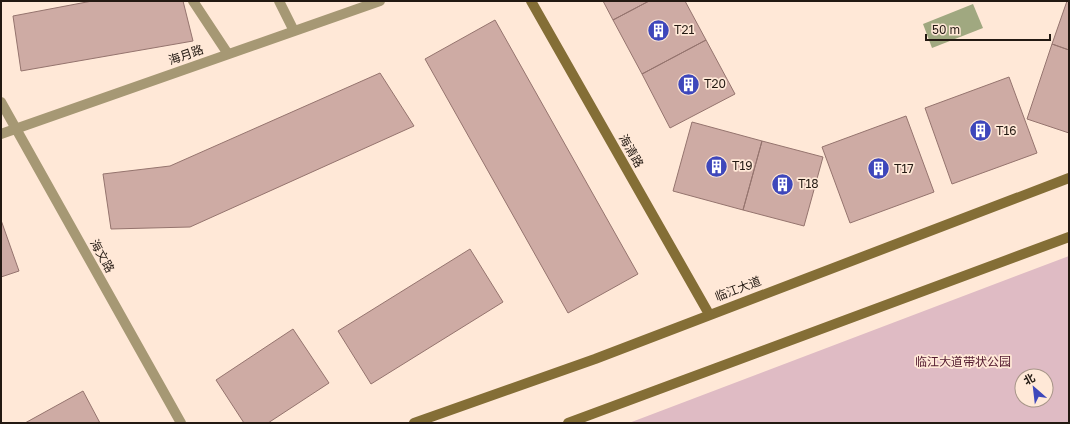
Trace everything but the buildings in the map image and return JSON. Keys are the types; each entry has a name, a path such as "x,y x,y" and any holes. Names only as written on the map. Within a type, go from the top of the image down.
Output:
{"main road":[{"name":"海清路","path":"531,1 709,314"},
{"name":"临江大道","path":"414,423 595,359 709,314 1069,178"},
{"path":"568,423 1069,236"}],"street":[{"path":"193,1 228,54"},
{"path":"279,1 294,31"},
{"name":"海月路","path":"1,134 380,1"},
{"name":"海文路","path":"1,102 181,423"}],"green space":[{"name":"临江大道带状公园","path":"1069,256 1069,423 629,423"}],"shaded area":[{"path":"973,4 983,28 932,48 923,24"}],"place":[{"name":"T21","path":"659,30"},
{"name":"T20","path":"688,84"},
{"name":"T16","path":"981,131"},
{"name":"T19","path":"717,166"},
{"name":"T17","path":"878,169"},
{"name":"T18","path":"783,184"}]}
